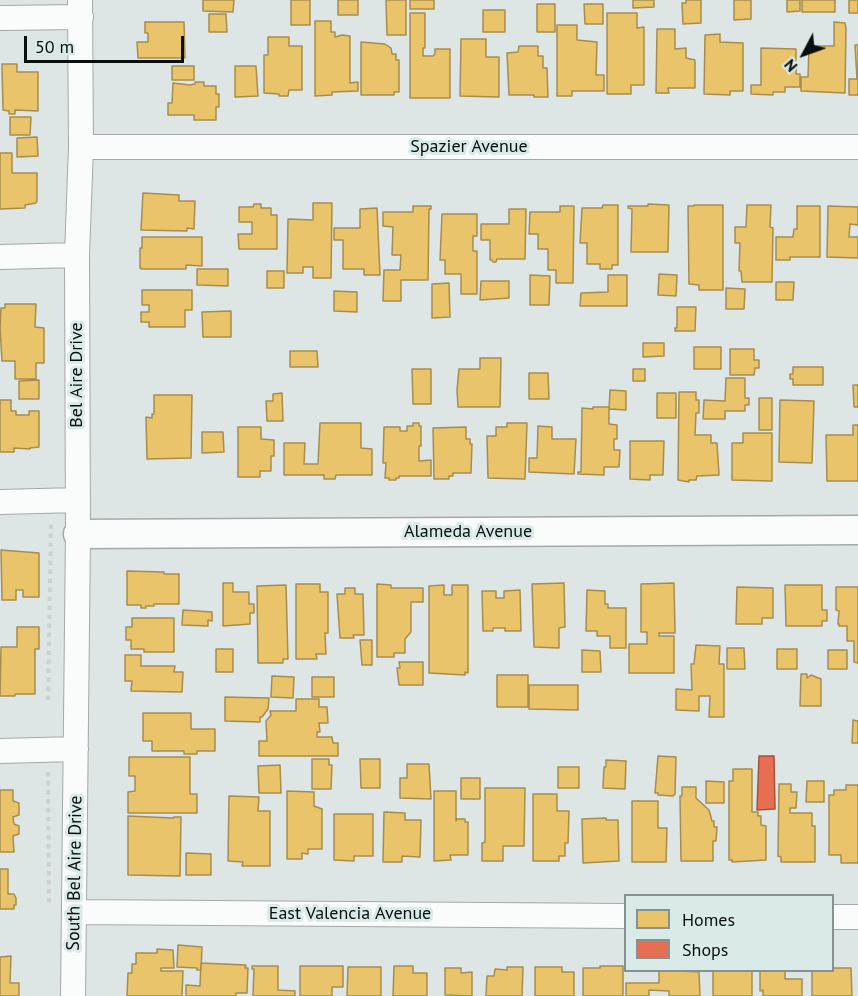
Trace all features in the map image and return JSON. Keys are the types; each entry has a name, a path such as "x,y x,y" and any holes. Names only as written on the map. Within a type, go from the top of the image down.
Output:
{"street":[{"path":"0,18 81,8"},
{"name":"Bel Aire Drive","path":"76,749 77,255 81,147 81,8"},
{"name":"Spazier Avenue","path":"81,147 858,147"},
{"path":"0,257 77,255"},
{"path":"0,502 78,500"},
{"name":"Alameda Avenue","path":"78,534 858,530"},
{"path":"0,751 76,749"},
{"name":"South Bel Aire Drive","path":"73,996 76,749"},
{"name":"East Valencia Avenue","path":"75,912 624,916"},
{"path":"834,917 858,917"}],"path":[{"path":"48,700 51,524"},
{"path":"48,771 49,910"}],"building: Homes":[{"path":"203,0 234,0 233,12 203,11"},
{"path":"291,0 310,0 310,25 291,25"},
{"path":"338,0 358,0 358,15 338,15"},
{"path":"386,0 406,0 406,35 387,35"},
{"path":"410,0 434,0 434,9 410,9"},
{"path":"633,0 654,0 654,7 633,8"},
{"path":"686,0 701,0 701,23 683,24 682,3 686,3"},
{"path":"734,0 751,0 751,19 734,20"},
{"path":"787,0 800,0 800,11 787,12"},
{"path":"802,0 835,0 835,12 802,12"},
{"path":"849,0 858,0 858,13 849,13"},
{"path":"537,4 555,4 555,32 537,32"},
{"path":"584,4 603,4 603,24 585,24"},
{"path":"483,10 505,10 505,32 483,32"},
{"path":"410,13 425,13 423,56 433,56 435,49 450,49 450,98 410,98"},
{"path":"607,13 637,13 637,28 644,27 644,85 631,85 631,94 607,94"},
{"path":"209,14 226,14 227,32 209,32"},
{"path":"315,21 331,21 331,32 335,32 335,37 350,36 350,83 358,82 358,91 332,92 332,95 315,96"},
{"path":"145,22 184,22 185,58 138,58 137,42 148,42"},
{"path":"834,22 845,23 846,28 845,93 801,91 801,77 808,77 809,46 834,46"},
{"path":"557,25 577,25 577,40 597,42 596,75 604,75 604,91 572,91 572,96 557,96"},
{"path":"657,29 675,29 675,49 686,48 686,58 695,60 695,88 668,88 669,93 656,93"},
{"path":"720,34 720,42 743,43 743,91 730,91 730,95 704,94 705,35"},
{"path":"268,37 289,37 289,46 302,46 302,90 289,90 288,96 264,93 264,55 268,55"},
{"path":"461,39 486,39 486,57 499,57 499,97 460,96"},
{"path":"361,42 385,44 391,48 392,54 396,54 396,60 399,60 399,92 394,92 394,95 361,95"},
{"path":"855,45 858,45 858,95 849,95 849,79 857,79"},
{"path":"519,46 538,46 538,56 543,56 543,68 547,68 548,97 509,95 507,53 518,52"},
{"path":"761,48 796,49 796,74 800,74 800,87 785,87 785,92 773,92 773,95 751,94 751,85 761,85"},
{"path":"2,64 17,64 17,72 38,72 38,111 15,110 15,114 9,114 9,111 3,110"},
{"path":"172,66 194,66 194,80 172,80"},
{"path":"235,66 256,66 258,96 235,97"},
{"path":"195,82 204,82 204,86 216,86 216,94 219,94 219,107 216,107 216,120 194,120 194,115 168,115 168,103 172,103 173,83 190,85"},
{"path":"10,117 31,117 30,135 10,135"},
{"path":"37,137 38,156 17,157 17,138"},
{"path":"0,153 12,153 12,173 37,173 36,203 25,205 25,208 0,209"},
{"path":"143,193 179,195 179,201 195,201 194,229 187,228 187,231 141,230"},
{"path":"313,203 332,203 331,278 313,278 313,267 303,267 303,273 287,273 288,219 313,220"},
{"path":"254,204 261,204 261,208 271,208 271,215 277,215 277,249 239,249 238,234 252,234 252,222 239,222 239,207 253,207"},
{"path":"648,204 669,205 668,252 631,252 632,209 628,206 648,206"},
{"path":"603,205 618,205 618,265 612,265 612,269 600,269 600,264 587,264 587,243 580,243 582,208 602,208"},
{"path":"723,205 723,290 699,290 699,285 689,284 688,206"},
{"path":"747,205 771,205 772,282 742,282 741,271 739,271 740,243 735,243 735,227 746,227"},
{"path":"413,206 431,206 429,209 428,280 401,280 401,301 383,301 384,270 400,270 401,255 392,255 393,227 383,226 383,212 413,212"},
{"path":"560,206 574,206 573,283 556,283 556,270 548,270 548,249 538,249 538,234 529,234 530,212 560,212"},
{"path":"797,206 820,206 820,257 790,257 790,260 776,260 776,237 793,237 794,229 797,229"},
{"path":"828,206 858,207 858,225 850,224 849,237 858,237 858,258 827,257"},
{"path":"377,208 380,275 364,275 364,269 343,269 343,240 334,240 334,228 360,228 360,209"},
{"path":"509,209 526,209 525,259 497,259 493,262 490,260 490,240 481,240 481,224 509,224"},
{"path":"442,214 477,214 477,236 473,236 473,251 477,251 477,294 461,294 461,274 445,274 445,260 440,260"},
{"path":"142,237 202,237 202,266 186,265 186,269 142,269 140,268 140,248 142,248"},
{"path":"197,269 228,269 228,286 197,285"},
{"path":"267,271 284,271 284,288 267,288"},
{"path":"659,274 677,275 676,296 658,295"},
{"path":"530,275 550,276 549,305 530,305"},
{"path":"608,275 627,275 627,306 580,306 581,293 608,292"},
{"path":"481,281 509,281 509,298 480,300"},
{"path":"776,282 794,282 793,300 776,300"},
{"path":"449,283 450,317 432,318 432,284"},
{"path":"726,288 745,289 744,309 726,309"},
{"path":"142,290 192,290 192,310 185,310 185,327 149,327 149,322 141,322 141,312 149,312 149,305 142,305"},
{"path":"334,291 357,292 357,312 334,311"},
{"path":"5,304 36,304 35,327 44,328 44,363 36,363 36,379 15,379 15,361 2,361 1,308 5,308"},
{"path":"677,307 696,307 695,331 675,331"},
{"path":"231,311 231,337 203,337 202,312"},
{"path":"643,343 664,343 664,356 643,357"},
{"path":"694,347 721,347 721,369 694,369"},
{"path":"730,349 754,349 754,360 759,360 759,368 755,368 754,375 730,375"},
{"path":"290,351 317,351 318,367 290,367"},
{"path":"480,358 501,358 500,407 458,407 459,369 480,369"},
{"path":"793,367 823,367 823,385 793,385 790,374 793,374"},
{"path":"412,369 431,369 431,404 413,404"},
{"path":"633,369 645,369 645,381 633,381"},
{"path":"529,373 548,373 549,399 529,399"},
{"path":"726,378 745,378 745,398 749,398 749,405 745,405 745,411 725,411 725,419 703,419 704,400 725,401"},
{"path":"39,380 39,399 19,399 19,381"},
{"path":"853,385 858,385 858,407 854,407"},
{"path":"610,390 626,391 626,410 609,409"},
{"path":"679,392 696,392 696,400 699,400 699,413 696,413 695,435 711,435 711,443 717,443 719,475 697,476 696,480 689,480 689,482 678,480"},
{"path":"282,393 283,421 267,421 266,401 273,401 273,394"},
{"path":"657,393 676,393 676,418 657,418"},
{"path":"154,395 192,395 191,458 147,459 146,417 152,418 154,414"},
{"path":"759,398 772,398 772,430 759,430"},
{"path":"0,400 11,400 11,411 16,411 16,415 29,415 29,411 39,411 39,447 14,448 14,452 0,452"},
{"path":"780,400 814,401 812,463 779,462"},
{"path":"593,407 609,407 609,424 617,425 614,450 620,450 619,467 604,467 604,475 578,474 581,472 582,408 593,409"},
{"path":"320,423 361,423 361,448 372,449 372,475 336,475 335,479 324,479 324,475 284,475 284,443 305,443 304,464 318,464"},
{"path":"413,423 419,423 421,426 419,461 431,460 431,476 399,476 396,480 389,480 385,478 386,463 383,463 384,427 400,427 400,431 407,431 407,426 413,426"},
{"path":"507,423 527,423 525,479 488,478 487,436 496,436 496,427 507,427"},
{"path":"853,425 858,425 858,481 827,481 826,435 853,435"},
{"path":"538,426 552,427 552,439 576,439 574,474 529,472 529,458 537,458"},
{"path":"238,427 261,427 261,439 274,440 271,471 260,471 260,477 238,477"},
{"path":"466,427 466,439 470,439 470,444 472,444 471,473 453,473 449,479 434,479 433,428"},
{"path":"202,432 223,432 224,452 202,453"},
{"path":"743,433 772,433 772,481 732,480 732,443 743,443"},
{"path":"630,441 664,441 663,475 650,475 650,480 630,479"},
{"path":"1,550 39,553 39,597 23,597 23,590 16,590 16,600 2,600"},
{"path":"127,571 179,574 179,604 154,604 146,608 141,608 141,605 127,605"},
{"path":"223,583 233,583 233,592 249,592 249,604 254,604 254,613 250,613 250,624 223,626"},
{"path":"564,583 565,627 559,628 559,648 534,647 532,584"},
{"path":"674,583 675,633 659,633 659,636 674,636 674,673 629,673 629,644 647,644 647,632 641,632 641,584"},
{"path":"296,584 320,584 320,592 328,592 326,654 316,654 317,659 296,659"},
{"path":"377,584 391,585 391,588 423,588 423,602 411,602 411,632 405,639 405,653 394,653 394,657 377,657"},
{"path":"286,585 288,659 283,659 283,663 258,663 257,586"},
{"path":"444,585 444,595 452,595 452,585 468,585 468,673 465,672 465,675 429,673 429,586"},
{"path":"785,585 822,585 822,610 827,610 827,621 822,621 822,626 786,626"},
{"path":"737,587 773,588 773,618 762,618 762,624 736,624"},
{"path":"836,587 858,587 858,663 854,662 854,641 847,641 847,626 838,624"},
{"path":"345,588 355,588 355,594 363,594 364,635 353,635 354,638 340,638 337,594 345,594"},
{"path":"520,590 521,631 493,628 493,631 483,631 482,591 496,591 496,598 504,598 504,591"},
{"path":"587,590 605,591 605,604 608,604 608,608 626,608 626,648 610,648 610,636 597,636 597,631 586,631"},
{"path":"183,610 212,612 212,621 208,620 208,626 182,625"},
{"path":"132,618 174,618 174,652 144,652 144,649 131,649 131,640 126,640 126,627 132,627"},
{"path":"17,627 39,627 39,649 35,649 35,694 0,696 1,647 17,647"},
{"path":"360,640 372,640 372,665 362,665"},
{"path":"696,645 720,646 719,664 724,664 724,717 709,717 710,696 699,696 699,711 676,710 676,689 692,690 691,664 694,664"},
{"path":"727,648 744,648 745,669 727,669"},
{"path":"216,649 233,649 233,672 216,672"},
{"path":"777,649 797,649 797,669 777,669"},
{"path":"582,650 600,651 601,672 582,672"},
{"path":"828,650 847,650 847,669 828,669"},
{"path":"125,655 141,655 141,666 175,666 174,672 183,672 182,692 131,691 132,681 125,681"},
{"path":"399,662 423,662 423,685 399,685 397,668 400,668"},
{"path":"801,674 807,674 807,678 811,675 821,679 821,706 800,706"},
{"path":"497,675 528,675 528,707 497,707"},
{"path":"272,676 294,677 293,698 271,697"},
{"path":"312,677 334,677 334,697 312,697"},
{"path":"529,685 578,685 578,710 529,709"},
{"path":"225,697 269,698 268,709 260,717 260,722 225,721"},
{"path":"296,699 319,699 319,707 327,707 328,723 319,723 320,732 317,732 317,737 332,737 333,743 338,743 338,756 259,756 259,741 267,741 266,721 271,715 270,711 296,711"},
{"path":"143,713 191,713 191,729 215,729 215,751 184,754 184,751 152,751 152,741 143,741"},
{"path":"853,720 858,721 858,743 852,743"},
{"path":"658,756 676,757 675,794 673,796 655,793"},
{"path":"129,757 190,757 190,794 197,794 197,813 128,813 128,792 135,791 135,776 129,776"},
{"path":"312,759 329,759 329,765 332,765 331,789 312,789"},
{"path":"360,759 380,759 380,788 361,788"},
{"path":"606,760 626,761 625,789 603,788"},
{"path":"407,764 429,764 431,799 400,798 400,778 407,778"},
{"path":"280,765 281,793 259,793 258,766"},
{"path":"558,767 579,767 579,788 558,788"},
{"path":"733,769 752,769 752,812 758,812 758,816 761,816 761,825 766,826 766,860 732,862 729,860 729,781 733,781"},
{"path":"461,778 480,778 480,799 461,799"},
{"path":"706,781 724,782 724,803 706,803"},
{"path":"807,781 824,781 824,802 806,802"},
{"path":"779,784 791,784 791,792 797,792 796,808 790,808 790,813 812,813 812,826 815,826 815,862 781,862 781,857 778,856"},
{"path":"846,785 858,785 858,863 841,863 841,855 829,855 829,795 834,795 834,790 846,790"},
{"path":"682,787 696,787 696,798 709,810 714,827 717,827 716,841 713,841 713,861 681,861 680,796 682,796"},
{"path":"485,788 525,788 524,846 503,846 503,861 482,861 482,843 485,842"},
{"path":"0,790 13,790 13,801 19,803 19,815 13,817 14,824 19,826 19,834 13,836 14,852 0,852"},
{"path":"287,791 314,792 314,806 322,809 322,849 308,849 308,854 302,853 302,859 287,859"},
{"path":"434,791 456,791 456,821 465,819 465,822 468,822 468,855 450,855 451,860 434,861"},
{"path":"533,794 557,794 557,811 569,811 568,843 565,843 565,856 559,856 559,861 533,861"},
{"path":"229,796 259,797 258,811 270,811 270,866 242,866 243,862 228,861"},
{"path":"632,801 658,801 658,828 667,828 666,862 632,862"},
{"path":"384,812 405,813 405,820 421,820 420,857 402,856 402,862 383,862"},
{"path":"334,814 373,814 373,856 354,856 354,861 334,860"},
{"path":"128,816 181,817 180,876 128,875"},
{"path":"606,818 606,820 618,820 619,861 583,863 582,819"},
{"path":"186,853 211,854 211,875 186,875"},
{"path":"0,869 8,869 8,894 14,894 16,898 14,909 0,909"},
{"path":"178,945 202,947 201,970 177,967"},
{"path":"157,949 173,950 174,968 161,968 161,971 183,971 182,996 127,996 128,973 132,973 132,964 136,964 136,953 157,953"},
{"path":"11,956 10,983 19,983 19,996 0,996 0,957"},
{"path":"201,963 246,965 245,968 248,968 247,993 236,993 236,996 186,996 186,985 200,986"},
{"path":"252,966 278,966 278,990 295,991 295,996 253,996 254,969"},
{"path":"300,966 343,966 343,987 332,987 332,996 300,996"},
{"path":"394,966 413,966 413,973 427,973 427,996 393,996"},
{"path":"600,966 623,966 623,996 583,996 583,968 600,968"},
{"path":"348,967 381,967 381,996 347,996"},
{"path":"507,967 523,967 522,996 486,996 487,976 494,976 495,969 507,970"},
{"path":"535,967 562,967 562,972 574,972 574,996 535,996"},
{"path":"445,968 461,968 461,973 472,972 472,996 445,995"},
{"path":"834,968 851,968 852,996 812,996 812,972 834,972"},
{"path":"659,972 699,972 700,996 669,996 669,991 649,990 649,996 626,996 626,983 659,983"},
{"path":"713,972 752,972 752,996 713,996"},
{"path":"760,972 785,972 785,979 802,979 802,996 763,996 763,990 760,991"}],"building: Shops":[{"path":"759,756 774,756 775,809 757,810"}]}
